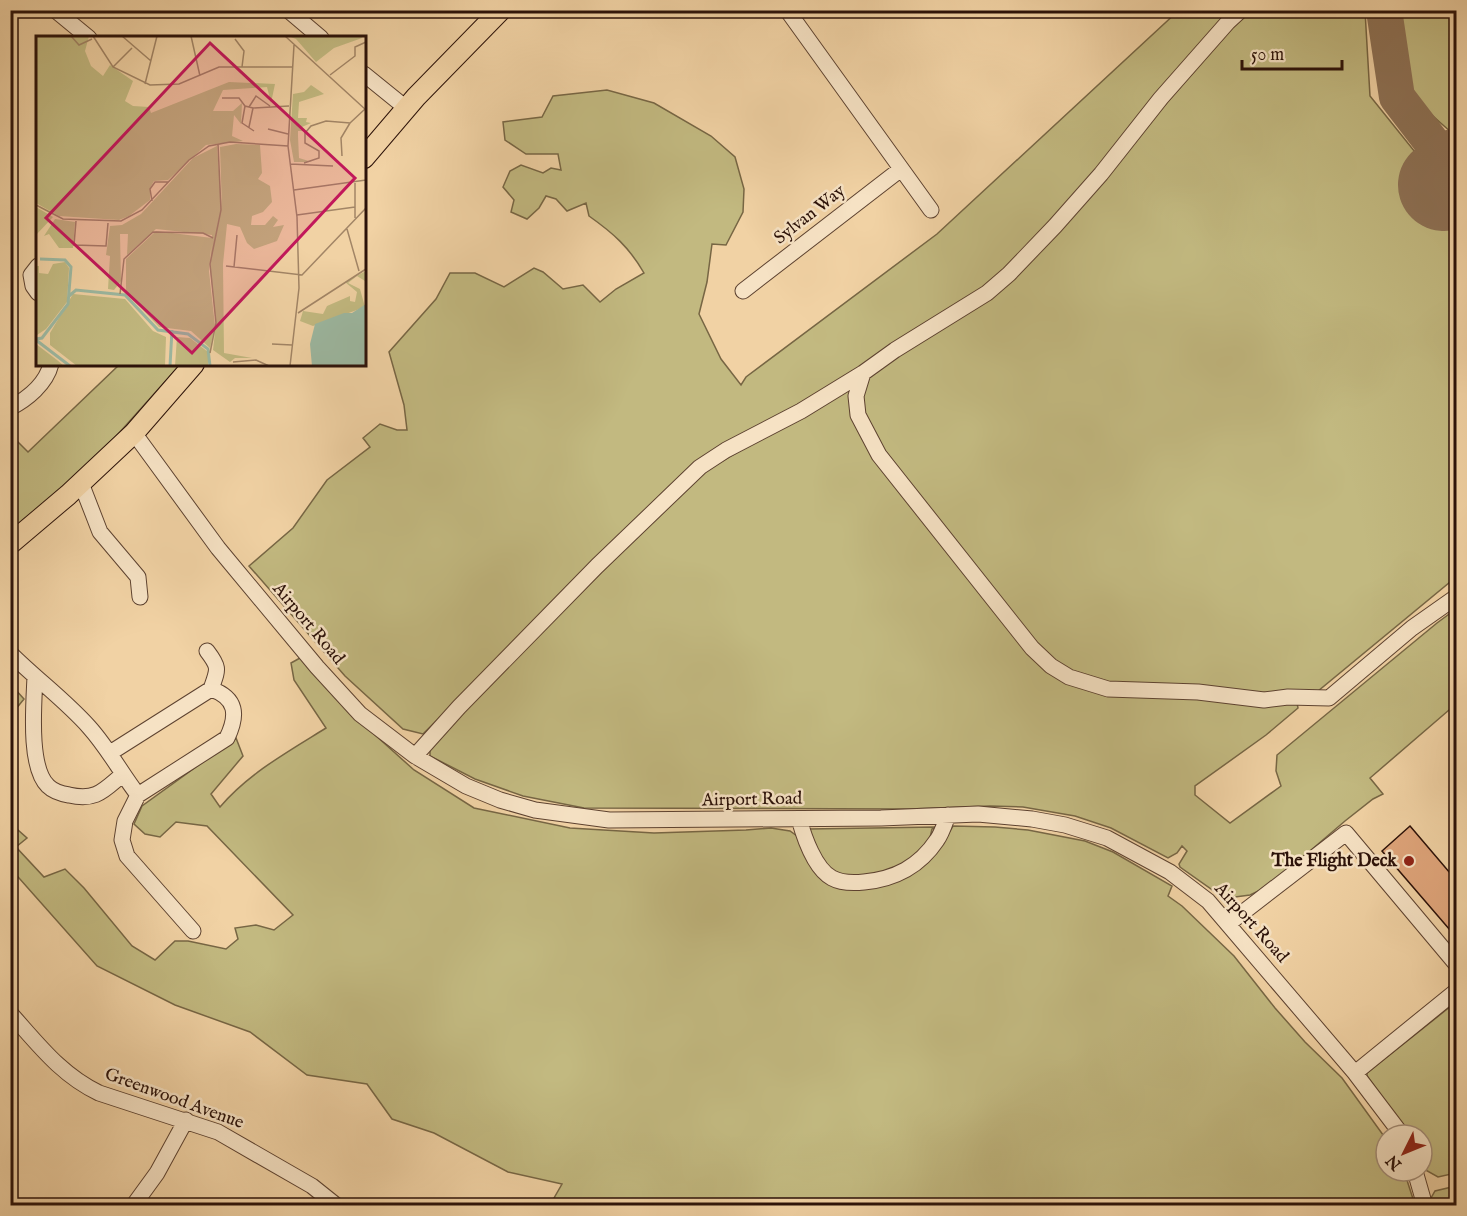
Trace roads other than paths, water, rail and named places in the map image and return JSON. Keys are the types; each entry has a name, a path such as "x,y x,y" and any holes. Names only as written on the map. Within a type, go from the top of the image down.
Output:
{"main road":[{"path":"366,156 406,108 501,10"},
{"path":"10,544 81,483 134,433 192,366"}],"street":[{"path":"55,10 87,36"},
{"path":"288,10 319,36"},
{"path":"787,10 931,210"},
{"path":"415,756 459,707 597,566 700,467 726,450 801,411 863,373 895,350 987,293 1009,274 1055,226 1169,90 1241,10"},
{"path":"366,76 406,108"},
{"name":"Sylvan Way","path":"743,291 901,169"},
{"path":"36,269 31,275 36,290"},
{"path":"10,408 22,402 39,385 50,366"},
{"path":"863,373 856,396 858,415 879,455 1032,648 1051,666 1085,683 1108,689 1198,692 1264,700 1288,697 1329,698 1412,628 1456,597"},
{"name":"Airport Road","path":"134,433 218,548 317,667 360,714 415,756 466,786 500,800 535,810 609,820 799,819 978,814 1032,819 1065,825 1107,838 1170,872 1208,901 1354,1073 1393,1123"},
{"path":"81,483 100,532 138,577 140,597"},
{"path":"110,753 211,689 217,664 207,651"},
{"path":"10,653 88,726 110,753 122,775 138,795"},
{"path":"35,676 33,746 40,773 47,786 62,794 84,798 98,795 122,775"},
{"path":"193,931 127,856 122,840 125,821 138,795 227,738 234,723 234,708 224,693 211,689"},
{"path":"799,819 806,841 818,863 831,878 852,883 882,880 905,872 939,839 948,815"},
{"path":"1228,924 1346,833 1456,964"},
{"path":"1354,1073 1456,991"},
{"name":"Greenwood Avenue","path":"10,1013 66,1074 83,1086 218,1132 312,1186 337,1206"},
{"path":"133,1206 157,1173 186,1120"},
{"path":"1418,1183 1425,1206"}],"place":[{"name":"The Flight Deck","path":"1409,861"}]}
